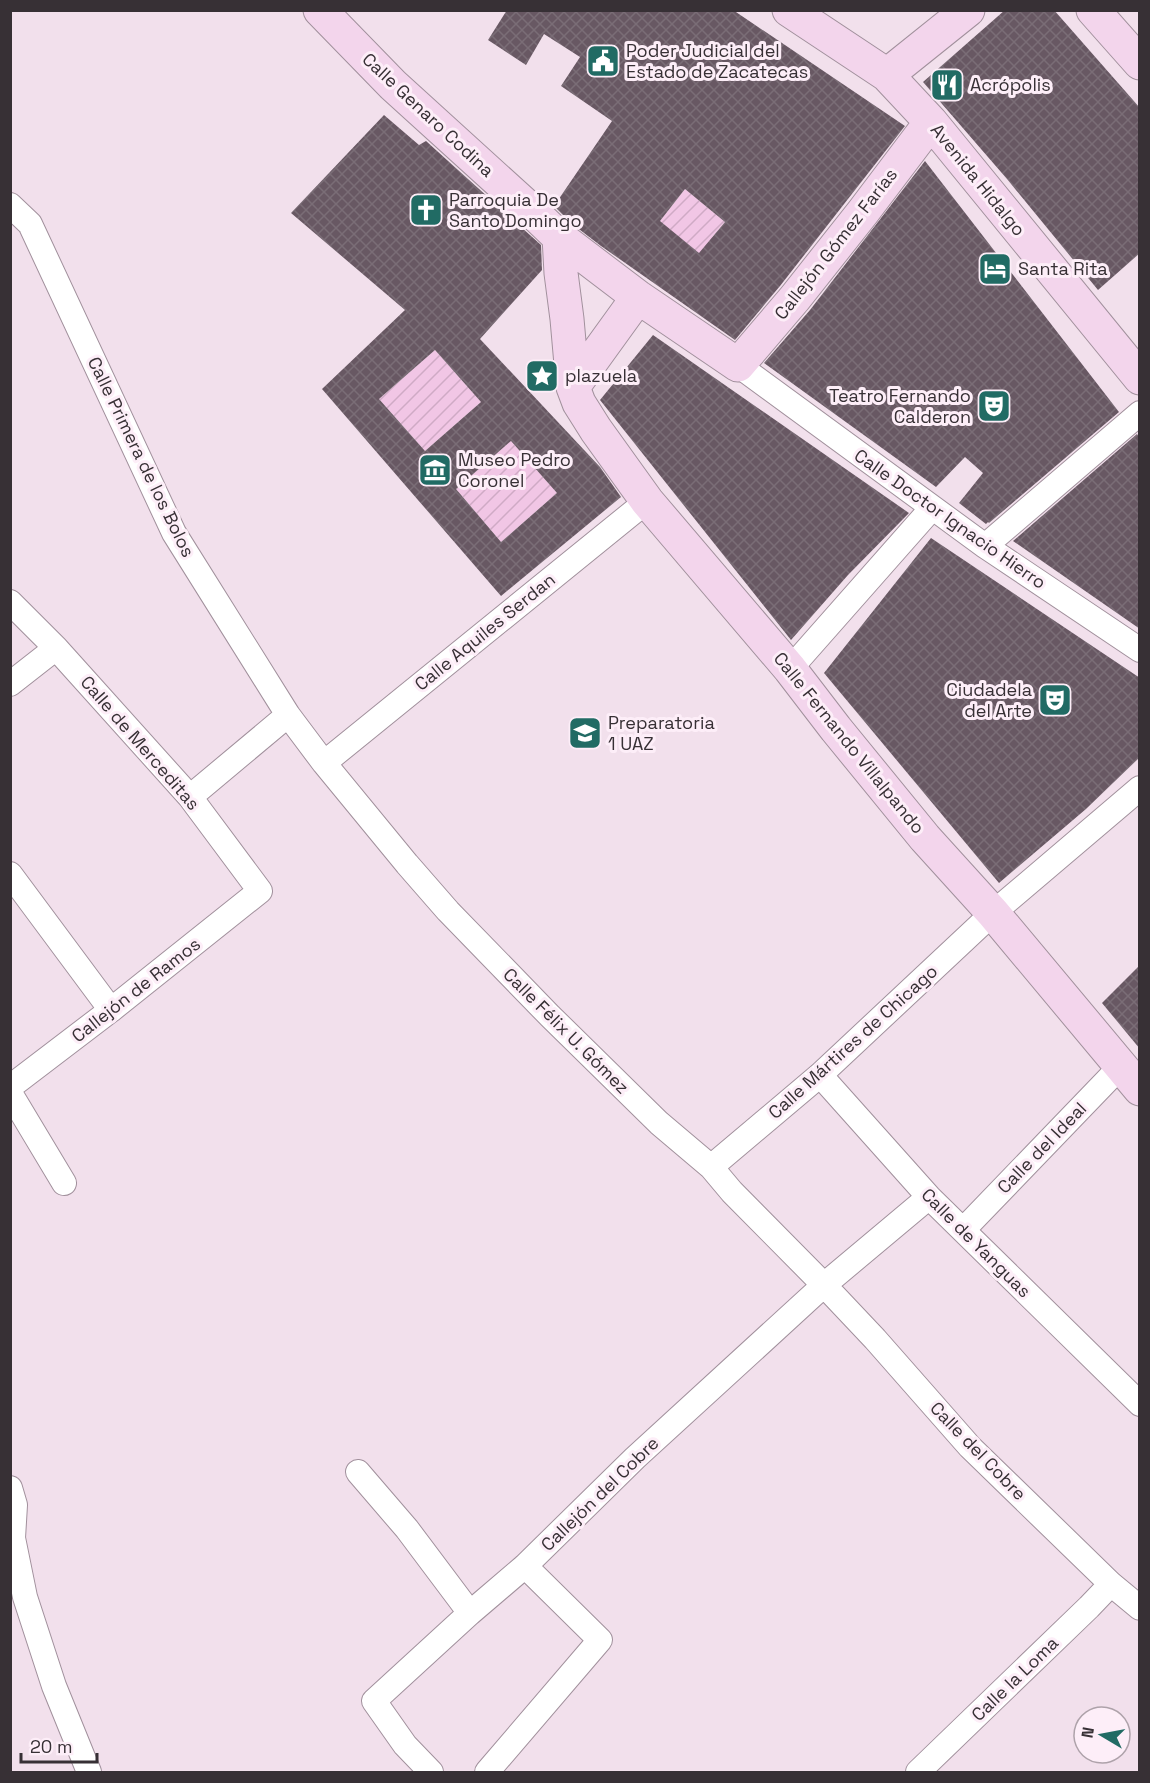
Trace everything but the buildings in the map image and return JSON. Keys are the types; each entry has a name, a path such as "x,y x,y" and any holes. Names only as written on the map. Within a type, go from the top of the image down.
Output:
{"street":[{"name":"Calle Genaro Codina","path":"320,10 393,85 559,237"},
{"name":"Avenida Hidalgo","path":"789,10 887,75 932,122 1140,378"},
{"path":"887,75 968,10"},
{"path":"1096,12 1140,63"},
{"name":"Callejón Gómez Farías","path":"738,365 795,298 932,122"},
{"name":"Calle Primera de los Bolos","path":"10,205 30,224 174,533 288,716 324,763"},
{"name":"Calle Doctor Ignacio Hierro","path":"559,237 638,297 738,365 932,508 1140,650"},
{"path":"559,237 573,387"},
{"path":"573,387 638,297"},
{"name":"Calle Fernando Villalpando","path":"573,387 579,403 647,501 790,669 925,838 993,913 1130,1078"},
{"path":"986,546 1140,414"},
{"name":"Calle Aquiles Serdan","path":"324,763 647,501"},
{"path":"790,669 932,508"},
{"name":"Calle de Merceditas","path":"10,602 56,648 190,797 260,891"},
{"path":"10,684 56,648"},
{"path":"190,797 288,716"},
{"name":"Calle Félix U. Gómez","path":"324,763 448,911 659,1124 711,1167 732,1192 824,1285"},
{"name":"Calle Mártires de Chicago","path":"711,1167 820,1075 993,913 1140,788"},
{"path":"10,874 111,1010"},
{"name":"Callejón de Ramos","path":"10,1087 260,891"},
{"name":"Calle de Yanguas","path":"820,1075 929,1197 1140,1404"},
{"name":"Calle del Ideal","path":"963,1230 1130,1078"},
{"path":"10,1093 64,1183"},
{"path":"824,1285 929,1197"},
{"name":"Callejón del Cobre","path":"431,1773 405,1745 374,1701 525,1566 635,1458 824,1285"},
{"name":"Calle del Cobre","path":"824,1285 970,1447 1111,1584 1140,1608"},
{"path":"358,1472 407,1529 470,1613"},
{"path":"10,1488 15,1506 12,1544 25,1597 54,1686 89,1773"},
{"path":"487,1773 600,1640 525,1566"},
{"name":"Calle la Loma","path":"918,1773 1111,1584"}],"shaded area":[{"path":"685,189 725,222 712,237 721,244 705,265 660,221"},
{"path":"435,350 481,402 425,451 379,399"},
{"path":"511,441 557,493 501,542 456,489"}],"place":[{"name":"Poder Judicial del Estado de Zacatecas","path":"603,61"},
{"name":"Acrópolis","path":"947,85"},
{"name":"Parroquia De Santo Domingo","path":"426,210"},
{"name":"Santa Rita","path":"995,269"},
{"name":"plazuela","path":"542,376"},
{"name":"Teatro Fernando Calderon","path":"994,406"},
{"name":"Museo Pedro Coronel","path":"435,470"},
{"name":"Ciudadela del Arte","path":"1055,700"},
{"name":"Preparatoria 1 UAZ","path":"585,733"}]}
